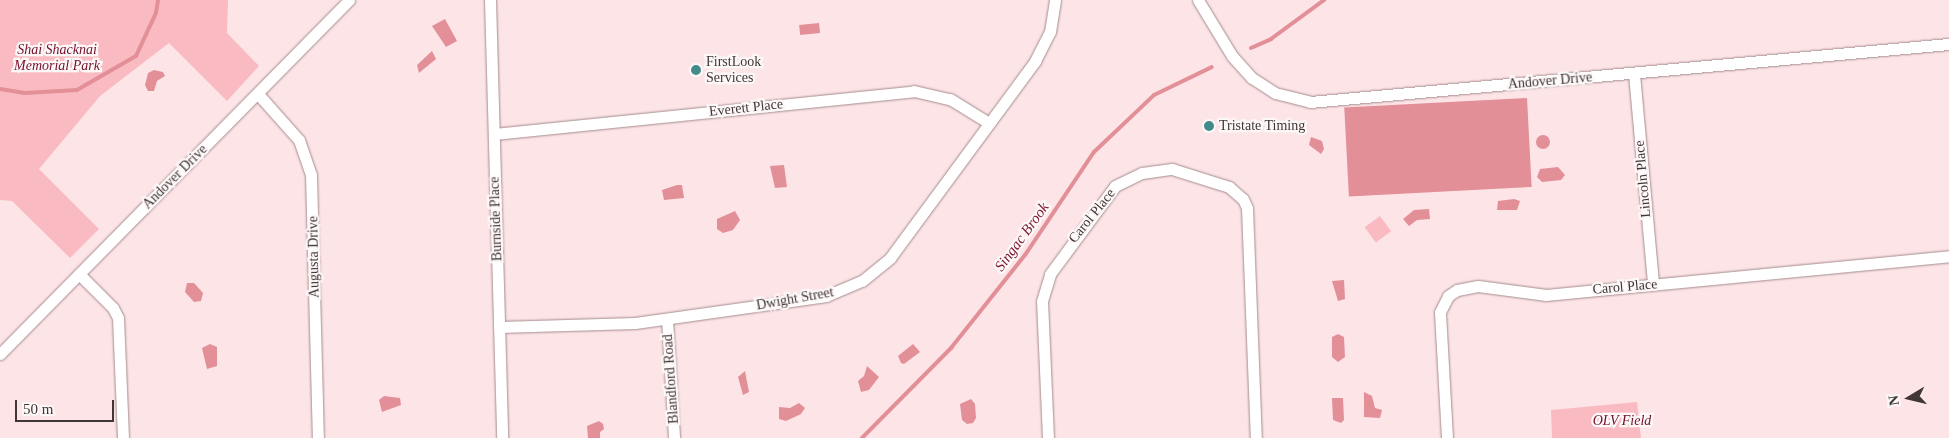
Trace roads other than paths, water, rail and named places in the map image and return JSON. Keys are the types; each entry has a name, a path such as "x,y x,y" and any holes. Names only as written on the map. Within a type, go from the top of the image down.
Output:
{"street":[{"name":"Andover Drive","path":"2,348 79,274 349,0"},
{"name":"Burnside Place","path":"490,0 502,438"},
{"name":"Dwight Street","path":"500,327 611,325 667,319 826,296 862,281 890,258 1045,46 1056,0"},
{"name":"Andover Drive","path":"1198,0 1232,56 1252,78 1275,93 1310,102 1949,44"},
{"name":"Lincoln Place","path":"1634,74 1653,284"},
{"name":"Everett Place","path":"494,134 914,91 950,99 989,123"},
{"name":"Augusta Drive","path":"258,94 299,140 311,175 318,438"},
{"name":"Carol Place","path":"1048,438 1042,301 1050,274 1115,186 1142,173 1172,170 1229,187 1238,194 1247,208 1256,438"},
{"name":"Carol Place","path":"1447,438 1440,312 1448,296 1467,287 1478,286 1529,295 1949,256"},
{"path":"79,274 112,308 118,318 123,438"},
{"name":"Blandford Road","path":"667,319 674,438"}],"waterway":[{"name":"Singac Brook","path":"0,89 25,93 77,90 136,56 156,13 158,0"},
{"name":"Singac Brook","path":"1251,48 1271,39 1324,0"},
{"name":"Singac Brook","path":"862,438 951,348 1025,255 1094,152 1154,95 1212,67"}],"place":[{"name":"FirstLook Services","path":"696,70"},
{"name":"Tristate Timing","path":"1209,126"}],"park label":[{"name":"Shai Shacknai Memorial Park","path":"57,58"},
{"name":"OLV Field","path":"1622,421"}]}
